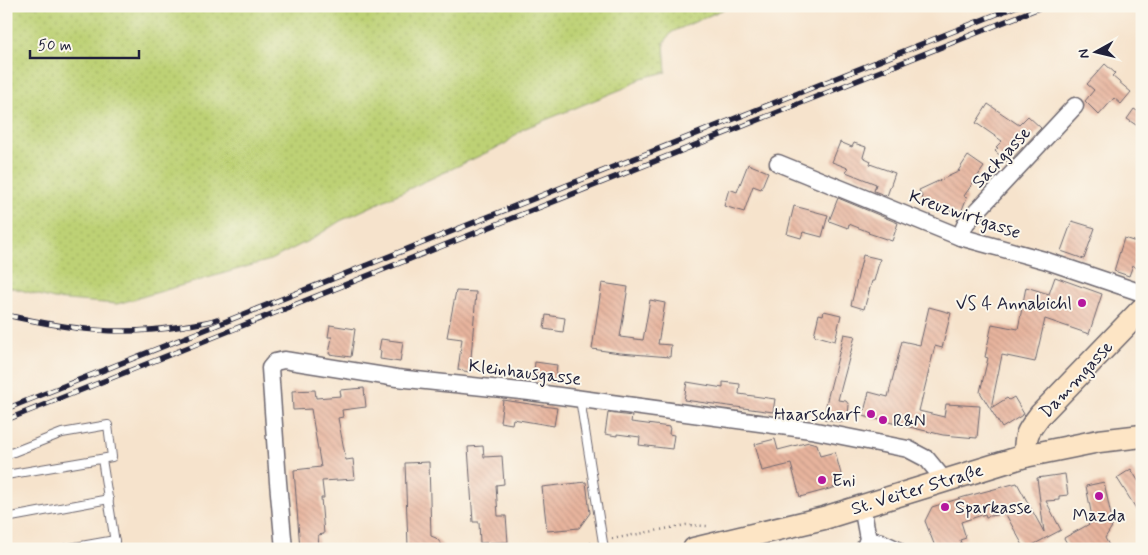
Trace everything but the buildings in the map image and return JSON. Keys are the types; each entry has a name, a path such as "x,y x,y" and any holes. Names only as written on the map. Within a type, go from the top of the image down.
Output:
{"main road":[{"name":"Dammgasse","path":"1025,456 1025,438 1040,415 1142,309"},
{"name":"St. Veiter Straße","path":"694,549 824,518 1025,456 1099,440 1142,436"}],"street":[{"name":"Sackgasse","path":"960,237 966,223 1075,106"},
{"name":"Kreuzwirtgasse","path":"778,162 960,237 1044,260 1142,293"},
{"name":"Kleinhausgasse","path":"284,549 270,368 275,362 284,360 396,378 580,399 811,430 908,449 927,459 945,481"},
{"path":"862,506 866,544 881,542 896,549"}],"lane":[{"path":"580,399 604,544"},
{"path":"6,455 62,433 108,425 112,458 6,475"},
{"path":"102,459 116,549"},
{"path":"6,518 109,499"},
{"path":"64,549 115,540"}],"path":[{"path":"566,549 604,544 686,525 710,526"}],"green space":[{"path":"6,6 731,6 672,32 664,43 666,72 641,78 627,87 523,129 505,144 340,221 312,239 270,260 117,304 54,299 6,286"}],"railway":[{"path":"6,409 1017,6"},
{"path":"6,420 1044,6"},
{"path":"6,315 73,328 115,331 160,329 209,322 217,319"}],"place":[{"name":"VS 4 Annabichl","path":"1082,303"},
{"name":"Haarscharf","path":"871,414"},
{"name":"R&N","path":"883,420"},
{"name":"Eni","path":"822,480"},
{"name":"Mazda","path":"1099,496"},
{"name":"Sparkasse","path":"945,507"}]}
